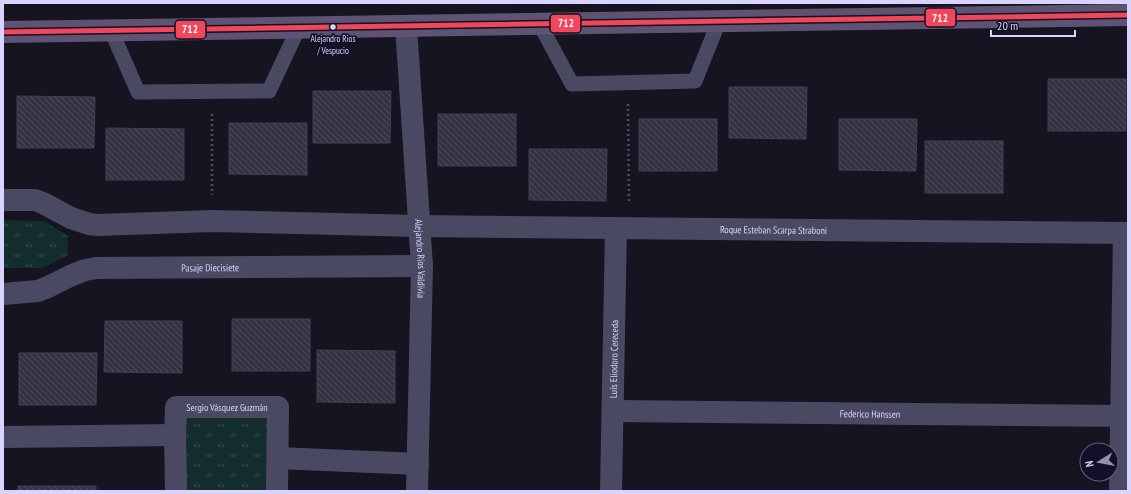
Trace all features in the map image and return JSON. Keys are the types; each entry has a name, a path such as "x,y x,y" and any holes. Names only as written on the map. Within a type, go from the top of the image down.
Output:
{"main road":[{"path":"3,32 1128,14"}],"street":[{"name":"Alejandro Ríos Valdivia","path":"406,26 422,266 418,491"},
{"path":"3,200 35,200 71,218 89,224 212,221 419,226"},
{"name":"Roque Esteban Scarpa Straboni","path":"419,226 1126,233"},
{"name":"Luís Eliodoro Cereceda","path":"611,491 613,411 622,228"},
{"path":"1120,491 1124,416 1126,233"},
{"name":"Pasaje Diecisiete","path":"3,294 38,291 48,288 85,270 96,268 422,266"},
{"name":"Sergio Vásquez Guzmán","path":"176,491 176,407 278,406 277,491"},
{"name":"Federico Hanssen","path":"613,411 1124,416"},
{"path":"3,437 175,435"},
{"path":"278,458 418,464"}],"lane":[{"path":"539,23 572,84 695,81 719,21"},
{"path":"111,30 138,92 269,91 298,27"}],"path":[{"path":"622,228 628,83"},
{"path":"212,91 212,221"}],"green space":[{"path":"3,220 44,221 68,236 68,255 43,268 3,268"},
{"path":"180,410 274,410 274,491 180,491"}],"building":[{"path":"1048,79 1126,79 1126,131 1048,131"},
{"path":"729,87 807,87 806,139 729,138"},
{"path":"313,91 391,91 390,143 313,143"},
{"path":"17,96 95,97 94,148 17,148"},
{"path":"438,114 516,114 516,166 438,166"},
{"path":"639,119 717,119 717,171 639,171"},
{"path":"839,119 917,119 916,171 839,170"},
{"path":"229,123 307,123 307,175 229,174"},
{"path":"106,128 184,129 184,180 106,180"},
{"path":"925,141 1003,141 1003,193 925,193"},
{"path":"529,149 607,149 606,201 529,200"},
{"path":"232,319 310,319 310,371 232,371"},
{"path":"105,321 182,321 182,373 104,372"},
{"path":"317,350 395,351 395,403 317,402"},
{"path":"19,353 97,353 96,405 19,405"},
{"path":"18,486 96,486 96,491 18,491"}],"transit line":[{"name":"712","path":"3,32 1128,15"}],"place":[{"name":"Alejandro Rios / Vespucio","path":"333,27"}]}
